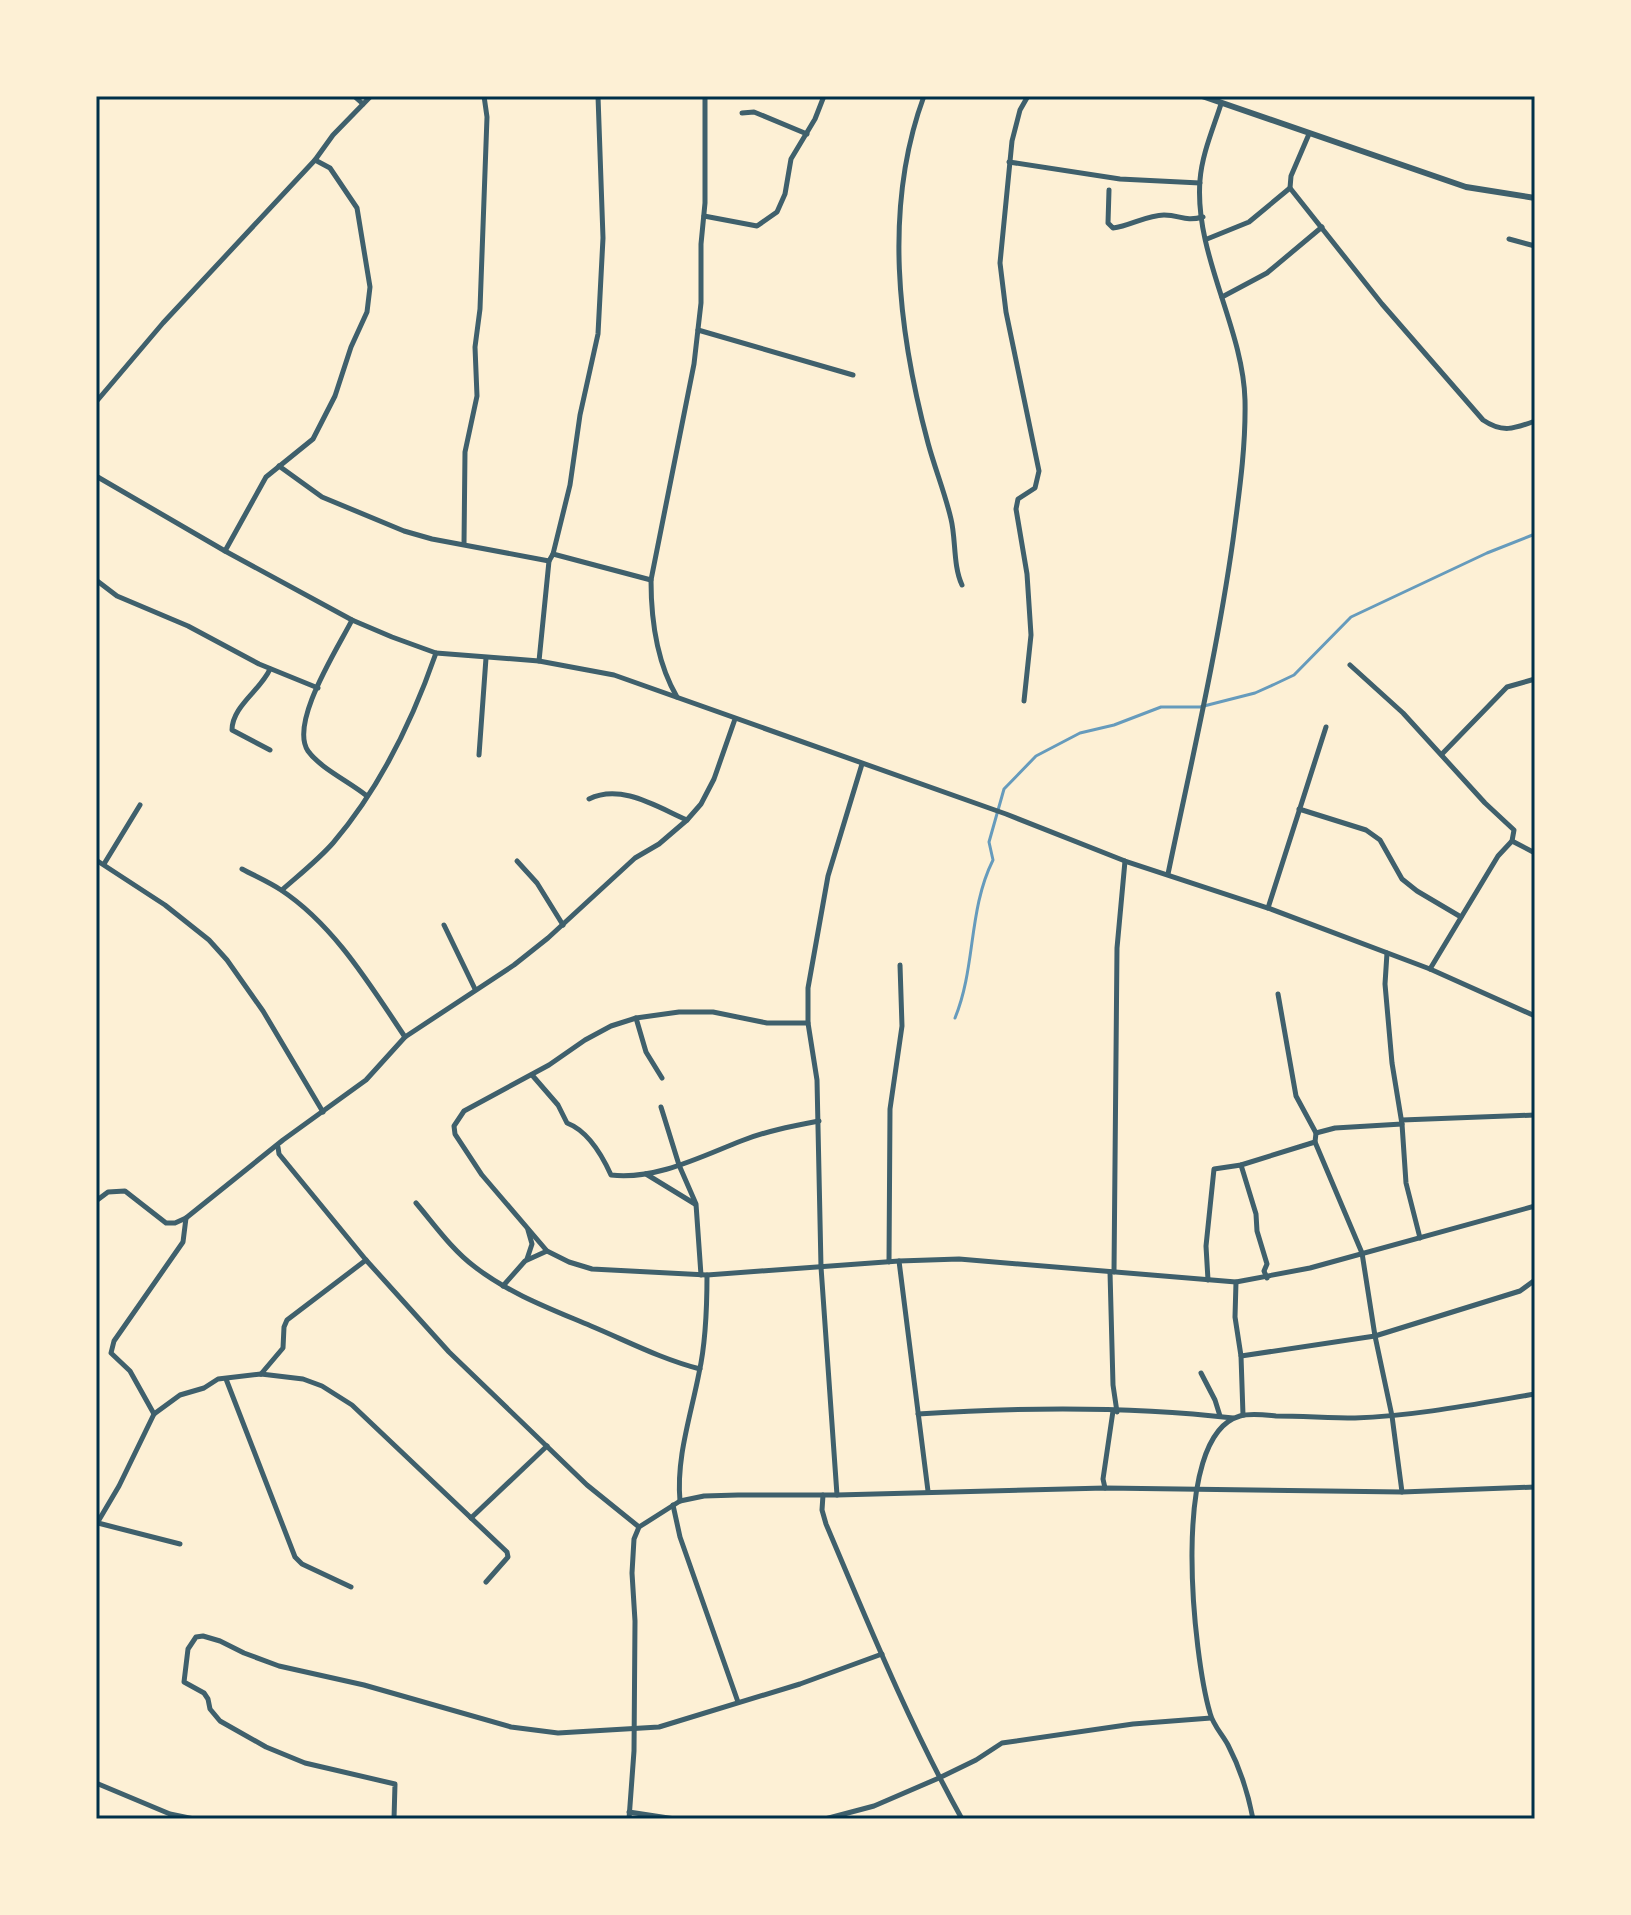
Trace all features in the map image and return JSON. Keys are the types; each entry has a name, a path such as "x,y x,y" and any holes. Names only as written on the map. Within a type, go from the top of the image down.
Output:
{"street":[{"path":"354,96 363,104"},
{"path":"96,402 163,323 371,96"},
{"path":"464,544 465,452 477,396 475,347 482,261 487,117 484,96"},
{"path":"539,661 551,557 570,485 580,415 598,334 603,238 598,96"},
{"path":"677,698 661,663 651,580 698,330 704,216 705,96"},
{"path":"704,216 757,226 777,212 785,194 791,159 807,134 824,96"},
{"path":"924,96 911,132 897,240 903,308 915,385 928,443 952,519 962,585"},
{"path":"1024,701 1031,635 1027,574 1016,509 1018,499 1035,488 1039,471 1006,312 1000,263 1012,141 1020,110 1028,96"},
{"path":"1202,96 1466,187 1535,198"},
{"path":"1168,874 1226,590 1243,446 1245,397 1230,321 1207,239 1200,183 1206,151 1221,104"},
{"path":"742,113 754,112 807,134"},
{"path":"1309,134 1291,176 1290,188 1382,304 1483,420 1495,428 1508,429 1535,421"},
{"path":"324,163 325,146"},
{"path":"225,551 261,484 313,439 335,396 351,347 367,312 370,287 360,218 351,197 324,163 315,160"},
{"path":"1009,162 1120,179 1200,183"},
{"path":"1207,239 1249,222 1290,188"},
{"path":"1109,190 1108,223 1113,228 1159,216 1168,215 1188,221 1203,217"},
{"path":"1222,297 1267,273 1322,227"},
{"path":"1509,239 1535,246"},
{"path":"698,330 853,375"},
{"path":"279,466 322,497 404,531 551,557 651,580"},
{"path":"96,477 352,620 436,653 539,661 614,675 987,807 1125,861 1268,908 1430,969 1535,1016"},
{"path":"96,580 117,596 188,626 270,669 318,688"},
{"path":"352,620 318,688 303,725 303,738 306,749 326,768 345,778 367,796"},
{"path":"282,890 330,846 358,812 393,755 436,653"},
{"path":"479,755 486,658"},
{"path":"1350,665 1403,713 1485,803 1514,830 1512,841 1498,856 1430,969"},
{"path":"270,669 236,714 232,730 270,750"},
{"path":"1442,754 1507,687 1535,679"},
{"path":"96,1201 108,1192 125,1191 166,1223 186,1218 366,1080 405,1037 514,965 563,925 635,858 659,844 687,820 701,804 714,779 735,719"},
{"path":"1268,908 1326,727"},
{"path":"837,1495 821,1267 819,1121 815,1055 808,1023 808,988 828,876 862,764"},
{"path":"589,799 608,792 621,793 687,820"},
{"path":"104,864 140,805"},
{"path":"1299,809 1366,830 1380,840 1402,879 1461,917"},
{"path":"1512,841 1535,853"},
{"path":"96,860 165,905 209,940 257,1002 323,1112"},
{"path":"517,861 537,883 563,925"},
{"path":"1105,1488 1103,1479 1115,1411 1112,1272 1116,975 1125,861"},
{"path":"242,869 282,890 338,944 405,1037"},
{"path":"444,925 475,989"},
{"path":"1387,953 1385,984 1392,1063 1402,1122 1406,1183 1420,1238"},
{"path":"889,1262 890,1109 902,1026 900,965"},
{"path":"1278,994 1296,1096 1316,1133 1315,1142 1362,1253 1392,1416 1402,1492"},
{"path":"808,1023 767,1023 713,1012 679,1012 636,1018 598,1033 532,1075 464,1111 454,1126 455,1134 482,1175 547,1251 592,1269 704,1275 959,1259 1236,1282 1267,1278 1535,1206"},
{"path":"636,1018 646,1052 662,1078"},
{"path":"532,1075 558,1105 567,1123 588,1137 611,1175 646,1173 679,1165 742,1141 819,1121"},
{"path":"661,1107 679,1165 696,1204 704,1275 700,1369 678,1481 680,1501"},
{"path":"1316,1133 1335,1128 1402,1122 1535,1115"},
{"path":"1208,1280 1206,1246 1212,1172 1218,1167 1241,1165 1315,1142"},
{"path":"277,1146 279,1154 366,1260 449,1352 587,1485 639,1527"},
{"path":"1241,1165 1256,1214 1267,1278"},
{"path":"646,1173 696,1204"},
{"path":"416,1203 472,1265 503,1286 636,1347 700,1369"},
{"path":"154,1414 130,1371 111,1353 114,1341 183,1242 186,1218"},
{"path":"527,1260 532,1244 528,1230"},
{"path":"503,1286 527,1260 547,1251"},
{"path":"261,1374 283,1348 287,1320 366,1260"},
{"path":"899,1261 928,1491"},
{"path":"1241,1356 1375,1336 1520,1291 1535,1280"},
{"path":"1236,1282 1235,1317 1241,1356 1243,1415"},
{"path":"1201,1373 1220,1416"},
{"path":"180,1544 97,1524 154,1414 180,1395 204,1388 218,1379 261,1374 303,1379 322,1386 352,1405 507,1552 508,1557 486,1582"},
{"path":"226,1379 295,1557 302,1564 351,1587"},
{"path":"1253,1819 1248,1793 1234,1758 1211,1718 1197,1656 1191,1569 1197,1488 1206,1453 1225,1425 1243,1415 1392,1416 1535,1394"},
{"path":"918,1414 1012,1410 1167,1411 1234,1418"},
{"path":"471,1518 547,1446"},
{"path":"675,1819 629,1816 634,1730 632,1573 634,1539 639,1527 680,1501 704,1496 1105,1488 1402,1492 1535,1487"},
{"path":"823,1495 822,1510 826,1524 939,1778 962,1819"},
{"path":"673,1505 680,1537 738,1702"},
{"path":"394,1819 395,1784 305,1763 266,1747 220,1721 210,1709 204,1693 184,1682 188,1649 196,1637 220,1641 279,1666 364,1685 511,1727 558,1733 659,1727 800,1684 882,1654"},
{"path":"825,1819 874,1806 976,1760 1002,1743 1133,1724 1211,1718"},
{"path":"96,1783 170,1814 194,1819"}],"waterway":[{"path":"955,1018 962,999 979,899 993,860 989,842 1004,789 1036,756 1080,733 1114,725 1161,707 1200,707 1255,693 1294,675 1351,617 1487,553 1535,534"}]}
